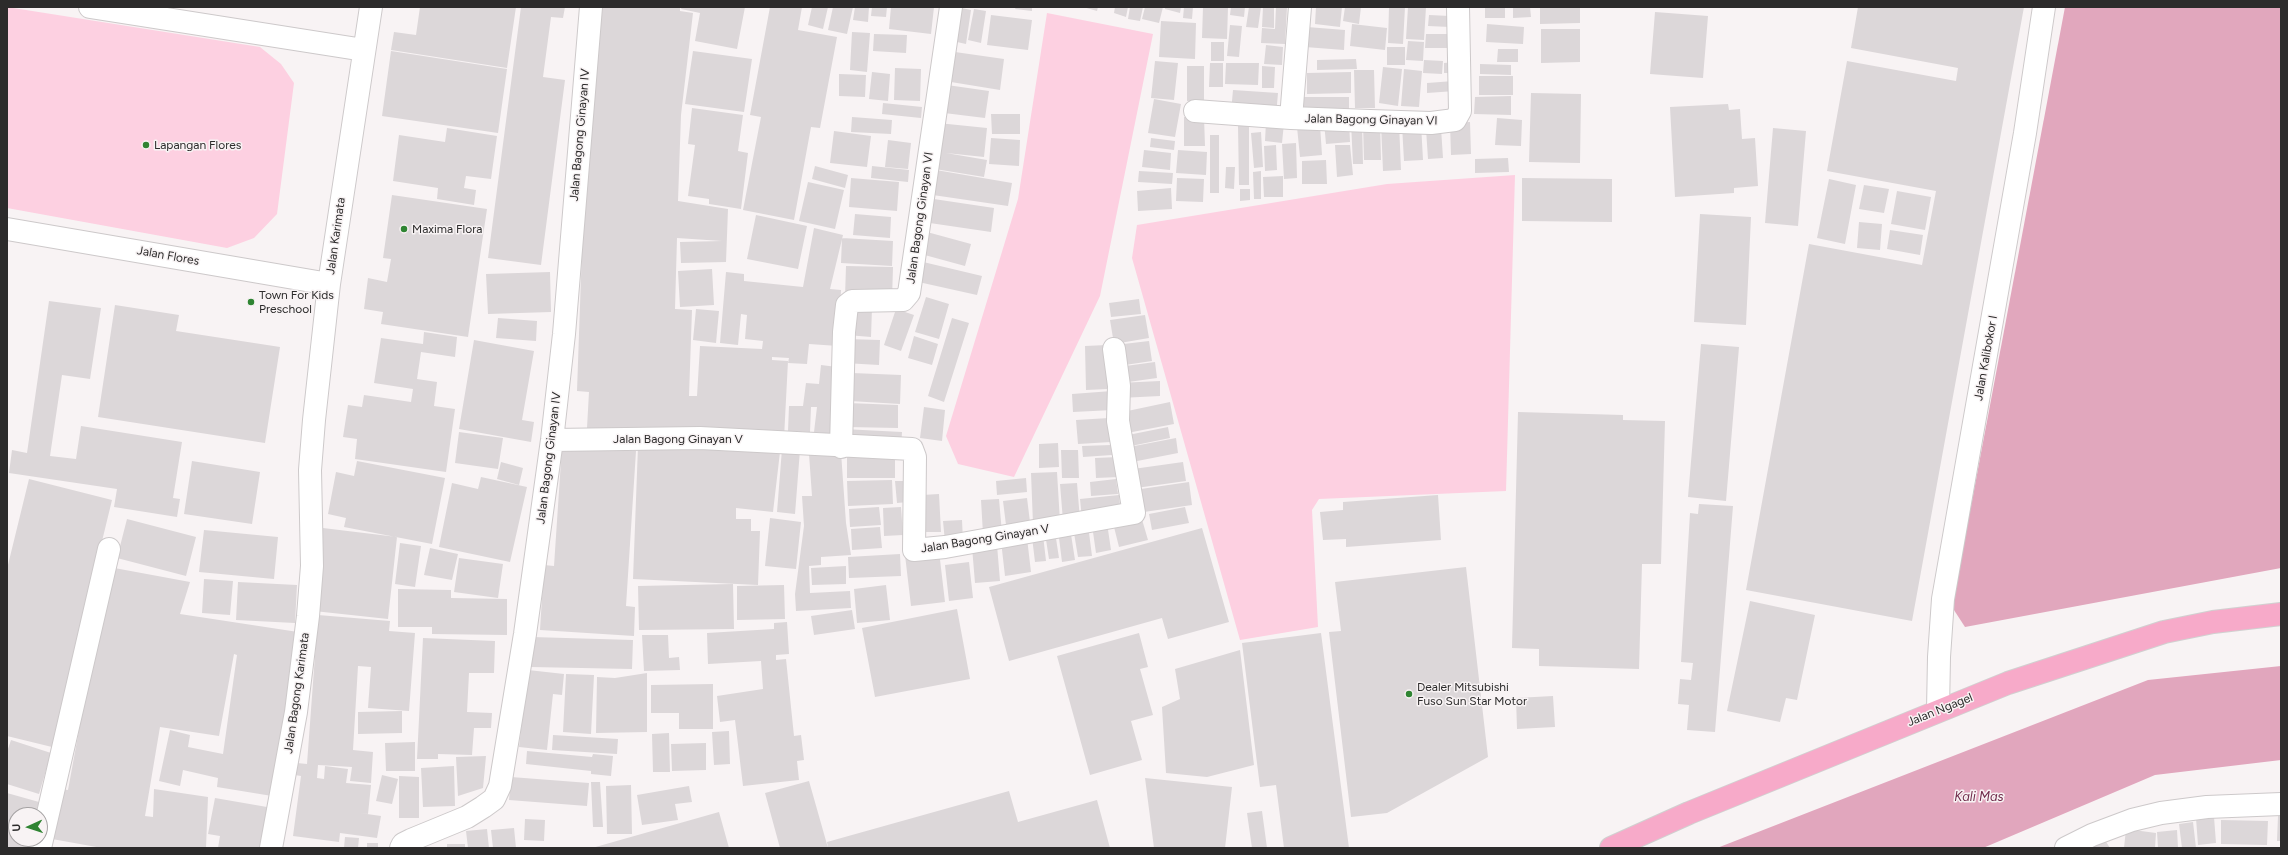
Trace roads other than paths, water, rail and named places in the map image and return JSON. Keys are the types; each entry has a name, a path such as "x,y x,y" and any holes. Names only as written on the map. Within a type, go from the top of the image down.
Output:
{"highway":[{"name":"Jalan Ngagel","path":"1611,848 1688,813 1938,710 2016,680 2164,632 2213,622 2281,614"}],"street":[{"path":"90,7 364,50"},
{"name":"Jalan Karimata","path":"312,538 310,470 329,284 371,7"},
{"name":"Jalan Bagong Ginayan IV","path":"401,848 407,842 467,817 483,807 494,798 500,786 525,634 552,440 564,334 591,7"},
{"name":"Jalan Bagong Ginayan VI","path":"841,447 844,332 847,305 852,301 903,300 909,293 951,7"},
{"name":"Jalan Bagong Ginayan VI","path":"1291,118 1300,7"},
{"name":"Jalan Bagong Ginayan VI","path":"1195,111 1291,118 1431,123 1455,120 1460,111 1457,7"},
{"name":"Jalan Kalibokor I","path":"1938,710 1941,624 1949,560 2022,148 2044,7"},
{"name":"Jalan Flores","path":"7,229 329,284"},
{"name":"Jalan Bagong Ginayan V","path":"552,440 700,438 796,442 841,447 913,450 915,457 913,543 916,551 1134,513 1118,421 1119,386 1114,349"},
{"name":"Jalan Bagong Karimata","path":"271,848 297,704 308,616 312,538"},
{"path":"40,848 109,549"},
{"path":"2066,848 2092,835 2132,820 2161,813 2207,807 2281,804"}],"water":[{"name":"Kali Mas","path":"2281,666 2281,760 2155,775 1983,848 1717,848 2148,680"}],"place":[{"name":"Lapangan Flores","path":"146,145"},
{"name":"Maxima Flora","path":"404,229"},
{"name":"Town For Kids Preschool","path":"251,302"},
{"name":"Dealer Mitsubishi Fuso Sun Star Motor","path":"1409,694"}]}
